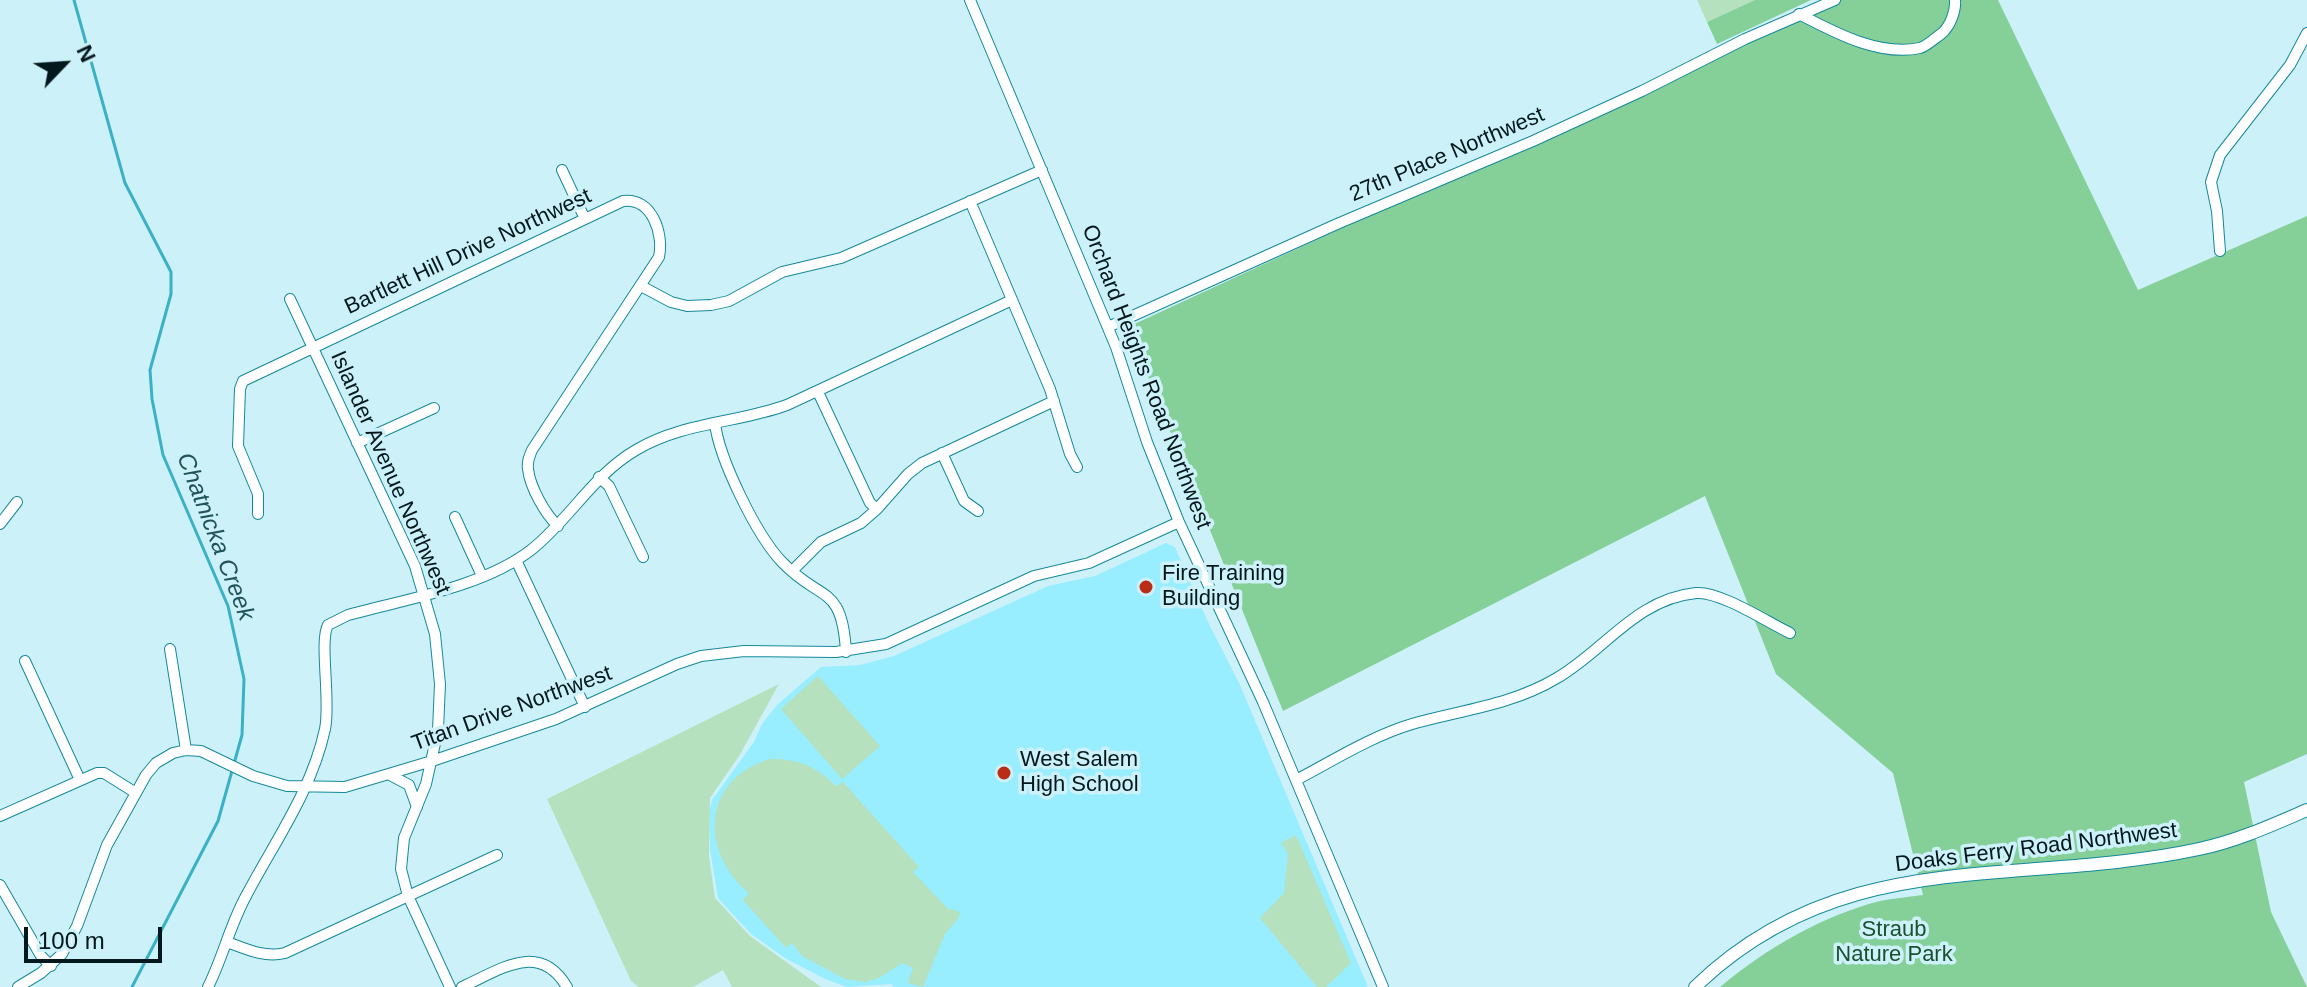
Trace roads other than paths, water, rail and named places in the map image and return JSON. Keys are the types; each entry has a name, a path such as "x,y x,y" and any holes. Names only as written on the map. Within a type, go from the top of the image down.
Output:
{"main road":[{"name":"Doaks Ferry Road Northwest","path":"1695,987 1726,958 1765,932 1802,914 1869,890 1925,878 2198,849 2256,832 2307,810"}],"street":[{"name":"Orchard Heights Road Northwest","path":"970,0 1108,327 1179,522 1296,780 1383,987"},
{"name":"27th Place Northwest","path":"1108,327 1337,224 1574,123 1799,14 1835,0"},
{"path":"1799,14 1843,37 1890,48 1922,48 1946,29 1956,7 1955,0"},
{"path":"2220,251 2211,182 2220,155 2290,65 2307,33"},
{"path":"562,170 585,219"},
{"path":"558,526 549,518 528,472 527,462 641,286 671,302 687,306 729,301 782,272 841,258 1042,170"},
{"name":"Bartlett Hill Drive Northwest","path":"258,514 258,494 238,446 240,389 249,377 623,201 642,203 659,232 659,257 641,286"},
{"path":"970,201 1054,401 1077,467"},
{"name":"Islander Avenue Northwest","path":"290,299 425,594 435,634 440,684 438,730 432,761 401,853 408,896 450,987"},
{"path":"208,987 245,897 305,788 320,750 326,723 327,675 322,640 328,625 348,615 482,576 516,560 558,526 599,477 638,448 695,426 759,415 818,392 1012,300"},
{"path":"818,392 870,503 877,509"},
{"path":"792,571 821,542 861,523 908,474 942,453 1054,401"},
{"path":"357,443 434,408"},
{"path":"715,423 722,451 767,545 792,571 827,595 840,610 846,652"},
{"path":"942,453 964,501 978,511"},
{"path":"599,477 609,486 643,557"},
{"path":"0,524 17,502"},
{"path":"455,517 482,576"},
{"name":"Titan Drive Northwest","path":"186,750 201,751 271,782 305,788 345,787 432,761 585,707 677,664 714,653 846,652 886,644 1034,576 1089,563 1179,522"},
{"path":"516,560 585,707"},
{"path":"1296,780 1393,731 1483,708 1537,688 1578,663 1636,616 1668,598 1704,592 1718,596 1790,633"},
{"path":"18,987 51,966 69,943 107,845 156,763 173,753 186,750 170,649"},
{"path":"25,661 80,780"},
{"path":"0,816 97,773 104,773 136,793"},
{"path":"390,775 409,785 417,807"},
{"path":"227,942 261,954 273,956 285,953 497,855"},
{"path":"0,885 41,956 51,966"},
{"path":"462,987 516,962 531,960 554,969 567,987"}],"waterway":[{"name":"Chatnicka Creek","path":"74,0 125,183 171,272 171,294 150,370 152,399 163,455 228,606 244,679 242,735 218,821 132,987"}],"place":[{"name":"Fire Training Building","path":"1146,587"},
{"name":"West Salem High School","path":"1004,773"}],"park label":[{"name":"Straub Nature Park","path":"1894,942"}]}
